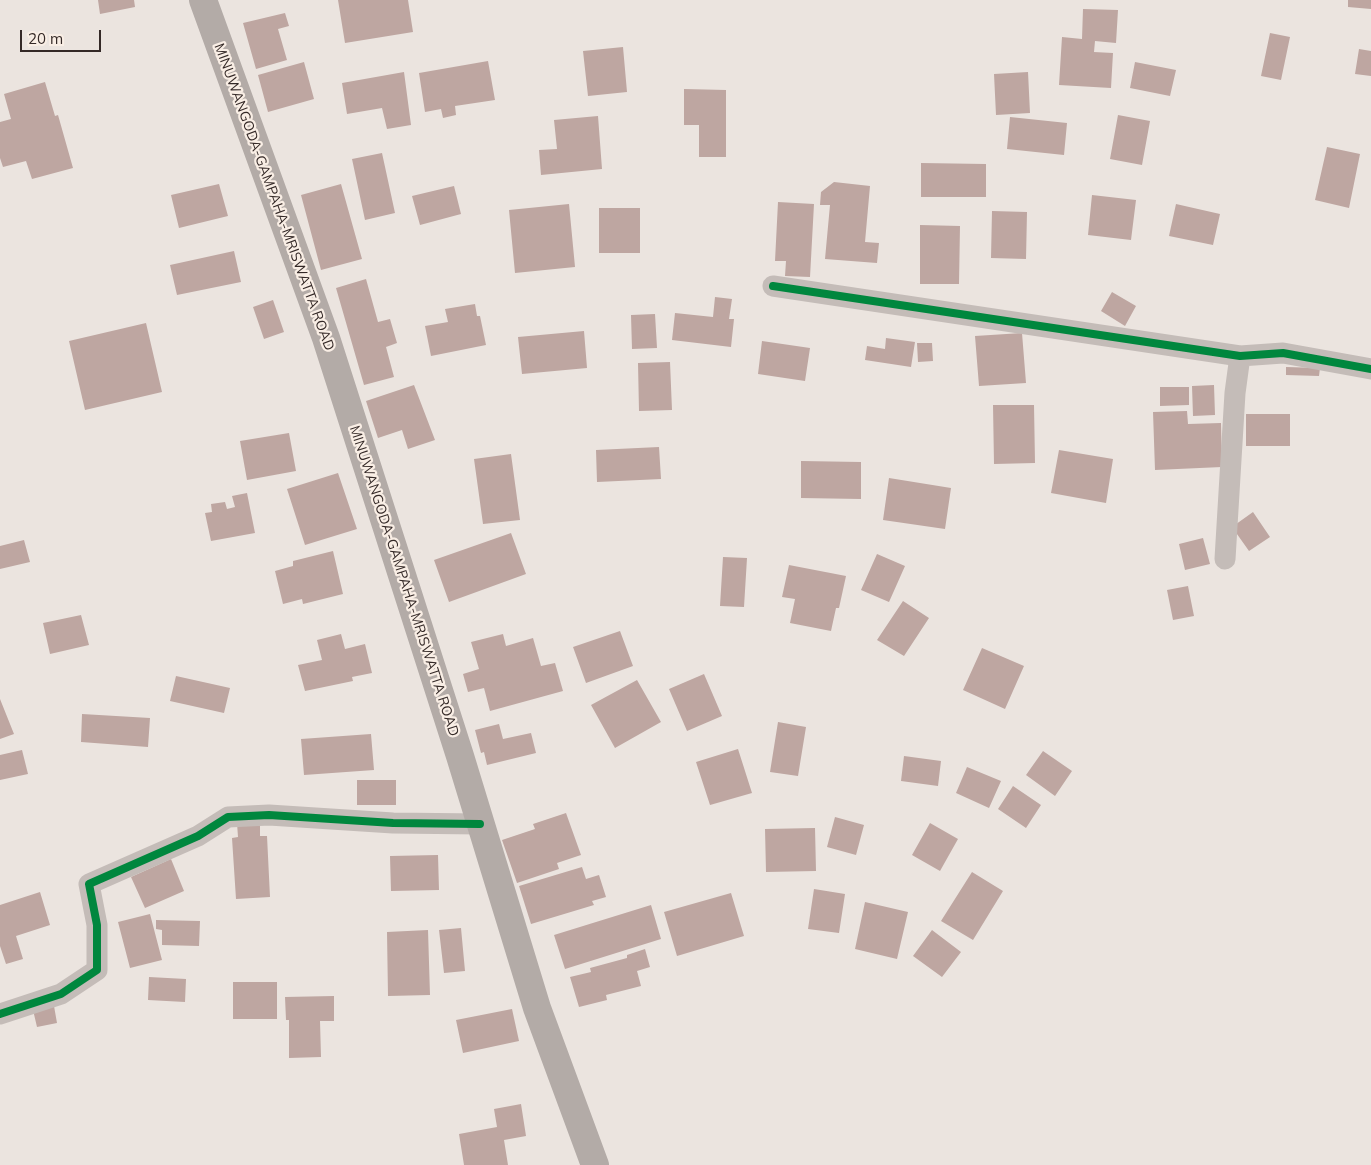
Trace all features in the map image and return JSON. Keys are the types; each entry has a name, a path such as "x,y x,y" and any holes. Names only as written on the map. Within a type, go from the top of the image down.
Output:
{"main road":[{"name":"MINUWANGODA-GAMPAHA-MRISWATTA ROAD","path":"203,0 326,338 538,1008 595,1165"}],"street":[{"path":"773,286 1240,356 1283,353 1371,369"},
{"path":"1225,559 1235,393 1240,356"},
{"path":"0,1014 61,994 98,970 98,925 90,884 198,836 228,816 269,815 393,823 480,824"}],"building":[{"path":"98,0 134,0 135,7 100,14"},
{"path":"338,0 408,0 413,32 345,43"},
{"path":"1348,0 1371,0 1371,9 1348,7"},
{"path":"1083,9 1118,10 1116,43 1095,41 1094,52 1113,53 1111,88 1059,85 1062,37 1082,39"},
{"path":"285,13 289,26 278,29 287,60 256,69 243,23"},
{"path":"1270,33 1290,37 1281,80 1261,76"},
{"path":"623,47 627,92 588,96 583,51"},
{"path":"1359,49 1371,51 1371,76 1355,74"},
{"path":"488,61 495,100 455,106 456,115 443,118 441,109 425,112 419,73"},
{"path":"304,62 314,99 268,112 258,75"},
{"path":"1135,62 1176,70 1170,96 1130,88"},
{"path":"404,72 411,125 387,129 382,108 347,114 342,83"},
{"path":"1028,72 1030,113 996,115 994,74"},
{"path":"45,82 55,116 58,115 73,168 32,179 26,161 3,167 0,158 0,122 11,119 4,94"},
{"path":"684,89 726,90 726,157 699,157 699,125 684,125"},
{"path":"1118,115 1150,121 1142,165 1110,159"},
{"path":"598,116 602,169 541,175 539,150 557,149 554,120"},
{"path":"1010,117 1067,123 1064,155 1007,149"},
{"path":"1327,147 1360,154 1349,208 1315,200"},
{"path":"382,153 395,213 365,220 352,159"},
{"path":"921,163 986,164 986,197 921,197"},
{"path":"834,182 870,186 865,242 879,243 877,263 825,259 830,205 820,205 821,192"},
{"path":"219,184 228,216 179,228 171,195"},
{"path":"341,184 362,259 321,270 301,195"},
{"path":"454,186 461,214 420,225 412,196"},
{"path":"1092,195 1136,200 1131,240 1088,235"},
{"path":"778,202 814,204 810,277 785,276 786,261 775,261"},
{"path":"569,204 575,267 515,273 509,210"},
{"path":"1176,204 1220,214 1213,245 1169,236"},
{"path":"599,208 640,208 640,253 599,253"},
{"path":"992,211 1027,212 1026,259 991,258"},
{"path":"920,225 960,226 959,284 920,284"},
{"path":"234,251 241,282 177,295 170,265"},
{"path":"366,279 378,322 390,319 397,343 386,347 394,377 364,385 336,288"},
{"path":"1112,292 1136,306 1125,326 1101,311"},
{"path":"715,297 732,299 729,319 734,319 731,347 672,340 675,313 713,317"},
{"path":"273,300 284,332 264,339 253,307"},
{"path":"475,304 477,316 480,316 486,345 431,356 425,326 448,322 445,309"},
{"path":"655,314 657,348 632,349 631,315"},
{"path":"146,323 162,392 85,410 69,341"},
{"path":"584,331 587,368 522,374 518,337"},
{"path":"1022,333 1026,383 979,386 975,336"},
{"path":"886,338 915,342 911,367 865,360 867,346 885,349"},
{"path":"762,341 810,348 805,381 758,374"},
{"path":"917,343 932,343 933,361 918,362"},
{"path":"670,362 672,410 639,411 638,363"},
{"path":"1286,367 1320,368 1319,376 1286,375"},
{"path":"414,385 435,440 408,449 402,430 378,438 366,401"},
{"path":"1214,385 1215,415 1193,416 1192,386"},
{"path":"1160,387 1189,387 1189,405 1160,406"},
{"path":"993,405 1034,405 1035,463 994,464"},
{"path":"1187,411 1188,424 1221,423 1222,467 1155,470 1153,412"},
{"path":"1246,414 1290,414 1290,446 1246,446"},
{"path":"289,433 296,471 247,480 240,441"},
{"path":"659,447 661,479 597,482 596,450"},
{"path":"1059,450 1113,459 1106,503 1051,493"},
{"path":"511,454 520,520 483,524 474,459"},
{"path":"801,461 861,462 861,499 801,498"},
{"path":"338,473 357,529 305,545 287,489"},
{"path":"889,478 951,488 945,529 883,520"},
{"path":"247,493 255,533 211,541 205,513 212,512 211,504 225,502 227,509 235,507 232,496"},
{"path":"1253,512 1270,537 1249,551 1232,527"},
{"path":"511,533 526,574 449,602 434,560"},
{"path":"1203,538 1210,564 1185,570 1179,544"},
{"path":"24,540 30,562 0,569 0,546"},
{"path":"333,551 343,594 303,604 302,599 283,604 275,571 293,566 293,561"},
{"path":"877,554 905,566 889,602 861,590"},
{"path":"723,557 747,558 744,607 720,606"},
{"path":"789,565 846,576 839,608 836,608 831,631 790,623 795,599 782,597"},
{"path":"1188,586 1194,616 1173,620 1167,590"},
{"path":"903,601 929,618 904,656 877,640"},
{"path":"81,615 89,645 50,654 43,623"},
{"path":"620,631 633,666 586,683 573,647"},
{"path":"341,634 345,649 365,644 372,673 352,677 353,681 305,691 298,665 322,660 317,640"},
{"path":"503,634 506,646 533,638 541,666 555,663 563,691 490,711 484,688 468,692 463,674 479,669 471,642"},
{"path":"982,648 1024,666 1005,709 963,690"},
{"path":"704,674 722,716 687,731 669,689"},
{"path":"176,676 230,688 224,713 170,701"},
{"path":"637,680 661,722 615,748 591,705"},
{"path":"0,699 14,734 0,739"},
{"path":"82,714 150,718 148,747 81,742"},
{"path":"778,722 806,727 798,776 770,772"},
{"path":"499,724 503,739 531,733 536,753 487,765 484,752 481,753 475,730"},
{"path":"371,734 374,770 304,775 301,739"},
{"path":"738,749 752,793 710,805 696,762"},
{"path":"22,750 28,774 0,780 0,755"},
{"path":"1043,751 1072,771 1055,796 1026,775"},
{"path":"904,756 941,761 938,786 901,781"},
{"path":"967,767 1001,781 989,808 956,793"},
{"path":"357,780 396,780 396,805 357,805"},
{"path":"1013,786 1041,805 1026,828 998,809"},
{"path":"566,813 581,855 557,863 559,869 517,883 502,840 535,829 533,824"},
{"path":"835,817 864,825 856,855 827,847"},
{"path":"260,822 260,836 267,836 270,897 236,899 232,838 238,837 237,823"},
{"path":"930,823 958,839 940,871 912,855"},
{"path":"815,828 816,871 766,872 765,829"},
{"path":"438,855 439,890 391,891 390,856"},
{"path":"171,859 184,891 145,908 131,877"},
{"path":"582,867 586,879 599,875 606,897 592,901 594,905 531,924 519,886"},
{"path":"972,872 1003,891 973,940 941,921"},
{"path":"814,889 845,894 839,933 808,929"},
{"path":"40,892 50,925 16,936 23,959 6,964 0,946 0,905"},
{"path":"731,893 744,936 677,956 664,912"},
{"path":"865,902 908,912 897,959 855,949"},
{"path":"651,905 661,939 565,969 554,935"},
{"path":"150,914 162,960 130,968 118,922"},
{"path":"156,920 200,921 199,946 162,945 162,930 156,929"},
{"path":"461,928 465,971 444,973 439,930"},
{"path":"428,930 430,995 388,996 387,932"},
{"path":"932,930 961,952 942,977 913,956"},
{"path":"645,949 650,967 637,971 641,986 606,995 607,1000 579,1007 570,977 591,972 590,968 627,958 627,955"},
{"path":"149,977 186,979 185,1002 148,1000"},
{"path":"233,982 277,982 277,1019 233,1019"},
{"path":"334,996 334,1021 320,1021 321,1057 289,1058 289,1020 286,1020 285,997"},
{"path":"54,1006 57,1023 37,1027 33,1010"},
{"path":"512,1009 519,1041 463,1053 456,1020"},
{"path":"521,1104 526,1136 504,1140 508,1165 464,1165 459,1134 497,1127 494,1109"}],"cycle path":[{"path":"773,286 1240,356 1283,353 1371,369"},
{"path":"0,1014 61,994 97,970 97,925 89,884 198,836 228,817 269,815 393,823 480,824"}]}
